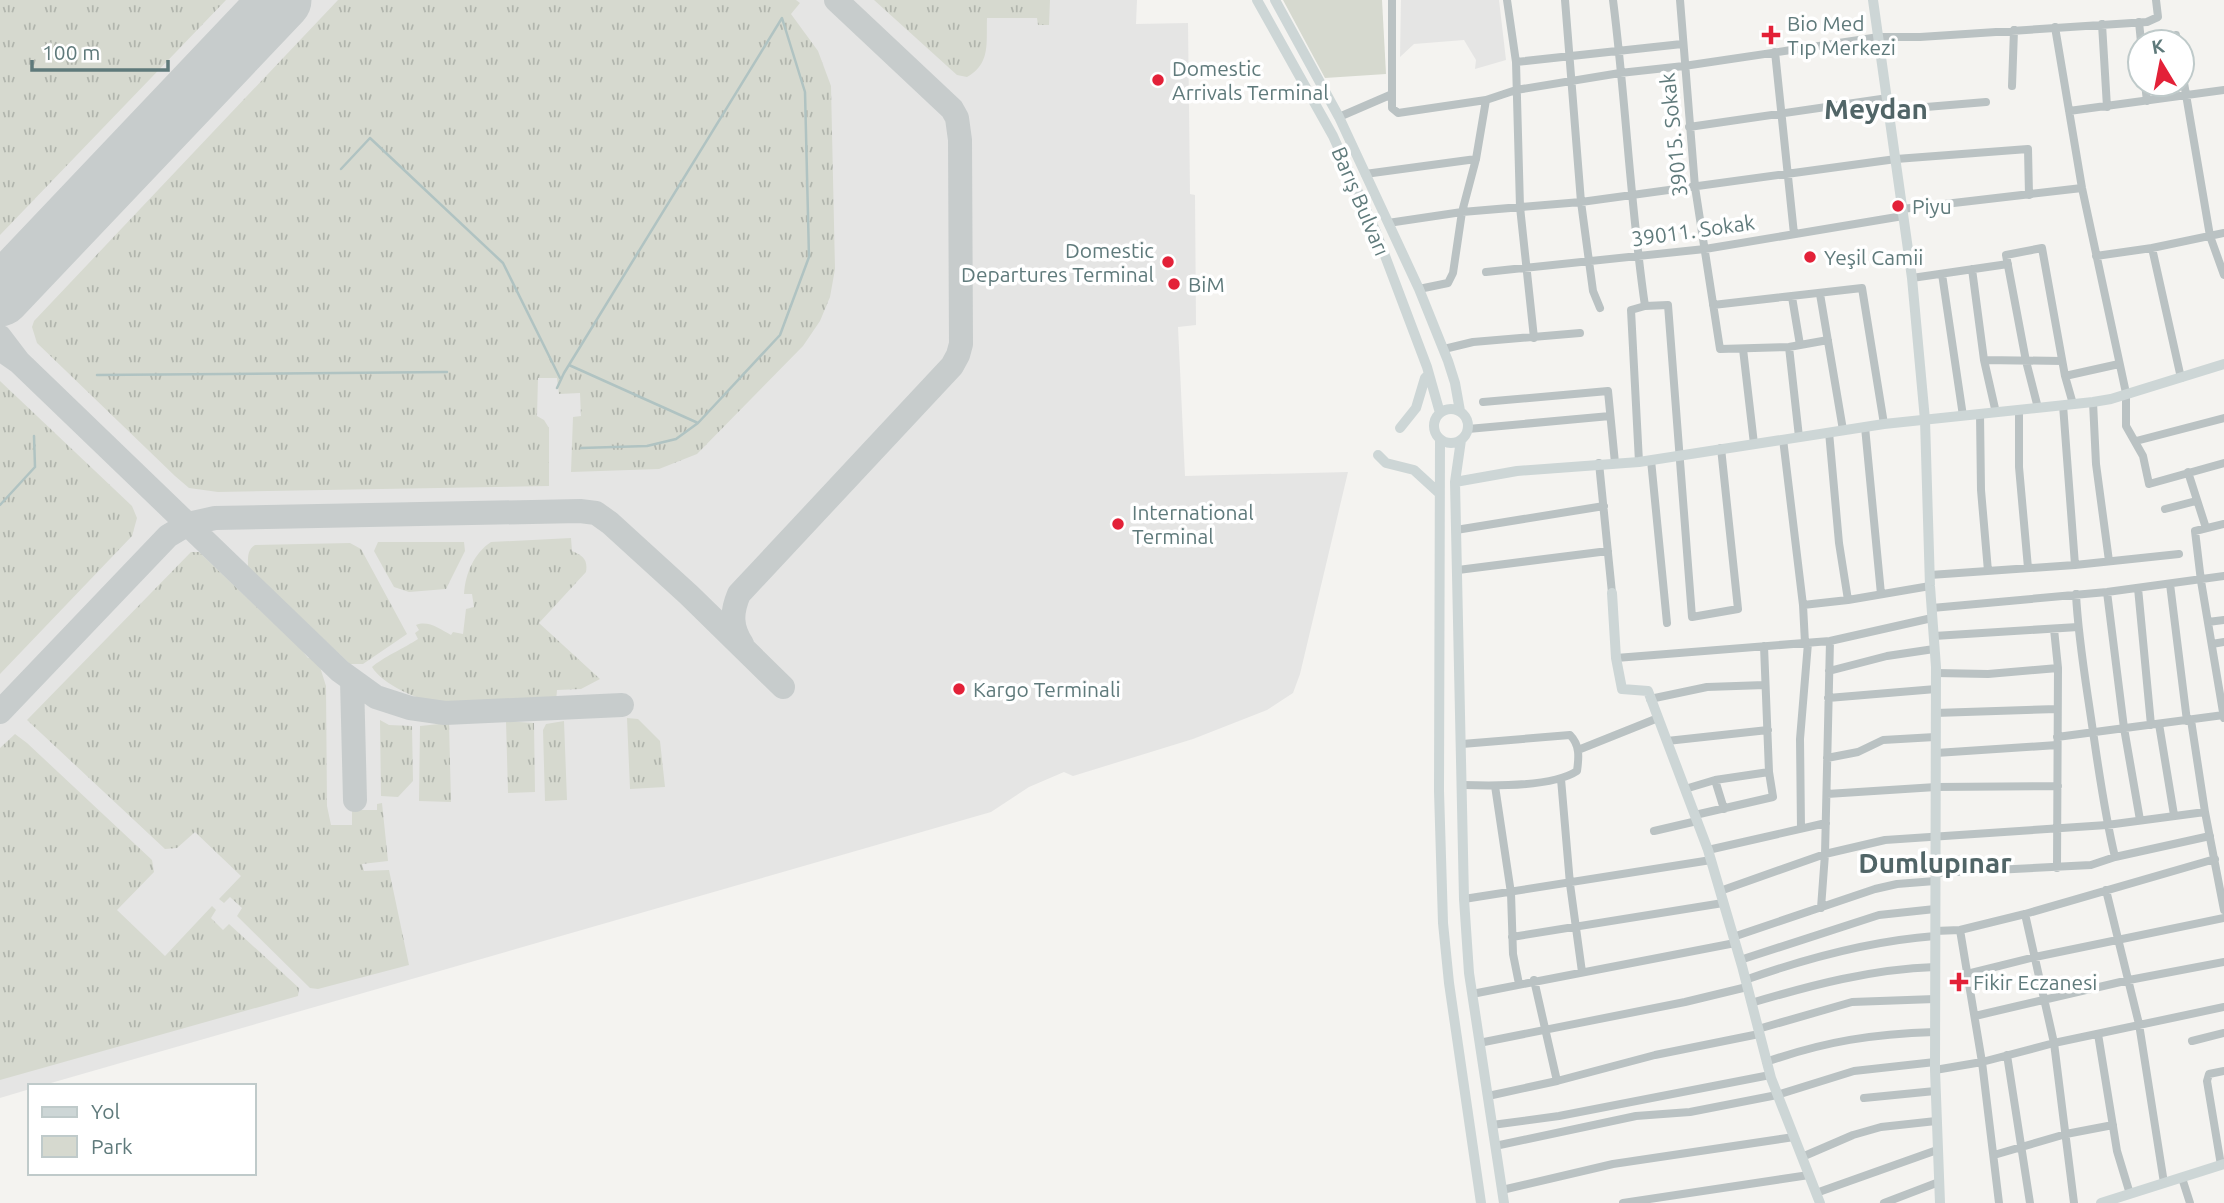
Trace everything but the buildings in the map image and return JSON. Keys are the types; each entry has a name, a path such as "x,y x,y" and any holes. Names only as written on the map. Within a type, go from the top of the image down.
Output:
{"main road":[{"name":"Barış Bulvarı","path":"1257,0 1333,136 1376,232 1429,374 1440,413"},
{"name":"Barış Bulvarı","path":"1275,0 1339,117 1419,289 1444,349 1455,383 1460,411"},
{"path":"1873,0 1912,278 1925,420 1936,673 1935,1091 1940,1203"},
{"path":"1455,482 1517,471 1639,462 1884,424 2093,402 2224,364"},
{"path":"1400,428 1416,408 1425,378 1429,374"},
{"path":"1481,1203 1454,1021 1443,923 1439,791 1440,439 1434,425 1440,413 1450,408 1460,411 1468,419 1468,429 1461,440 1455,482 1464,899 1472,994 1504,1203"},
{"path":"1440,439 1450,443 1461,440"},
{"path":"1378,456 1386,463 1415,470 1438,492"},
{"path":"1612,593 1616,658 1622,690 1648,691 1709,855 1770,1075 1818,1198"},
{"path":"2101,1203 2134,1197 2164,1183 2223,1165"}],"street":[{"path":"1392,0 1393,74 1390,95 1392,108 1398,113 1486,100 1516,90 1620,73 1879,37 2139,22 2158,17 2156,0"},
{"path":"1507,0 1516,62 1520,207 1534,338"},
{"path":"1565,0 1581,202 1593,291 1600,308"},
{"path":"1613,0 1620,51 1637,256 1645,306"},
{"name":"39015. Sokak","path":"1682,0 1682,44 1695,187 1720,349 1743,349"},
{"path":"2139,22 2140,28"},
{"path":"2102,24 2107,107"},
{"path":"2055,27 2082,188 2126,393 2126,426 2143,456 2149,484 2224,463"},
{"path":"2012,86 2014,30"},
{"path":"1516,62 1682,44"},
{"path":"1775,52 1794,234"},
{"path":"2196,94 2224,90"},
{"path":"1339,117 1390,95"},
{"path":"1689,127 1888,98"},
{"path":"2069,111 2166,98"},
{"path":"2186,98 2210,236 2224,275"},
{"path":"1419,289 1448,283 1453,274 1462,212 1476,159 1486,100"},
{"path":"1890,110 1986,103"},
{"path":"1388,223 1462,212 1581,202 1896,159 2028,149 2029,195"},
{"path":"1365,174 1476,159"},
{"name":"39011. Sokak","path":"1486,272 1705,249 1903,212 2082,188"},
{"path":"2096,256 2224,233"},
{"path":"2038,408 2026,361 2006,255 2042,248 2065,376 2075,565"},
{"path":"2152,248 2181,378"},
{"path":"1912,278 2008,264"},
{"path":"1972,269 1984,360 1996,413"},
{"path":"1942,274 1963,416"},
{"path":"1713,305 1862,288 1884,424"},
{"path":"1820,294 1843,430"},
{"path":"1792,297 1800,345"},
{"path":"1639,462 1631,310 1668,305 1692,617 1738,609 1721,448"},
{"path":"1444,349 1474,342 1580,333"},
{"path":"1754,444 1743,349 1789,347 1828,340"},
{"path":"1789,347 1799,437"},
{"path":"1984,360 2063,361"},
{"path":"2065,376 2119,364"},
{"path":"1483,402 1608,391 1615,463"},
{"path":"2093,402 2096,464 2109,561"},
{"path":"2020,411 2019,467 2028,568"},
{"path":"1980,414 1981,490 1988,571"},
{"path":"1468,429 1610,416"},
{"path":"2136,441 2224,418"},
{"path":"1865,427 1881,594"},
{"path":"1829,432 1839,543 1848,600"},
{"path":"1783,439 1806,643 1800,740 1801,828"},
{"path":"1651,460 1667,623"},
{"path":"1599,463 1612,593"},
{"path":"2188,472 2206,528"},
{"path":"2165,509 2196,501"},
{"path":"1456,530 1604,506"},
{"path":"1936,753 2057,741 2124,728 2224,716 2220,668 2212,644 2195,531 2224,524"},
{"path":"1458,570 1608,551"},
{"path":"1803,605 1881,594 1930,580 1988,571 2179,554"},
{"path":"1616,658 1830,641 1932,613 2224,576"},
{"path":"2170,584 2189,721 2224,907"},
{"path":"2138,588 2155,725 2174,816"},
{"path":"2107,592 2124,728 2140,820"},
{"path":"2076,594 2093,733 2107,825 2115,857"},
{"path":"2208,622 2224,620"},
{"path":"1934,636 2078,627"},
{"path":"2054,629 2058,668 2057,868"},
{"path":"1821,908 1825,854 1830,641"},
{"path":"2212,644 2224,642"},
{"path":"1654,831 1773,797 1769,772 1764,646"},
{"path":"1829,671 1887,656 1934,649"},
{"path":"1936,673 1988,674 2058,668"},
{"path":"1650,699 1707,687 1765,685"},
{"path":"1828,698 1936,690"},
{"path":"1936,713 2057,709"},
{"path":"1578,750 1658,718"},
{"path":"1667,741 1768,730"},
{"path":"1462,744 1570,735 1578,750 1577,771 1562,779 1495,786 1463,785"},
{"path":"1827,758 1858,752 1883,740 1936,737"},
{"path":"1685,789 1715,780 1769,772"},
{"path":"1562,779 1570,884 1582,972"},
{"path":"1715,780 1724,809"},
{"path":"1495,786 1511,893 1513,954 1519,984"},
{"path":"1826,794 1936,786 2058,786"},
{"path":"1720,891 1825,854 1885,840 2107,825 2205,812"},
{"path":"1464,899 1570,884 1709,855 1826,823"},
{"path":"1472,994 1734,940 1875,889 1898,884 1935,877 2091,865 2210,836"},
{"path":"1479,1043 1685,1002 1746,983 1798,961 1896,939 1960,930 2215,859"},
{"path":"2106,890 2139,1024 2164,1183"},
{"path":"1512,937 1723,903"},
{"path":"1740,960 1879,915 1935,909"},
{"path":"2025,914 2054,1043 2074,1203"},
{"path":"1968,974 2035,957 2224,918"},
{"path":"1960,930 1982,1062 1999,1203"},
{"path":"1975,1016 2129,980 2224,962"},
{"path":"1751,1003 1841,979 1903,968 1935,967"},
{"path":"1534,980 1557,1081"},
{"path":"1488,1096 1759,1032 1852,1002 1935,999"},
{"path":"1495,1146 1636,1116 1690,1112 1777,1095 1854,1071 1982,1062 2054,1043 2224,1007"},
{"path":"1766,1062 1838,1041 1882,1034 1935,1032"},
{"path":"2192,1041 2224,1033"},
{"path":"2098,1034 2117,1151 2134,1197"},
{"path":"2007,1055 2030,1203"},
{"path":"2223,1165 2207,1081 2209,1074 2224,1071"},
{"path":"1492,1125 1559,1116 1770,1075"},
{"path":"1864,1098 1935,1091"},
{"path":"1802,1157 1853,1135 1881,1127 1936,1121"},
{"path":"1994,1155 2066,1134 2113,1125"},
{"path":"1502,1190 1613,1164 1794,1137"},
{"path":"1818,1198 1937,1150"},
{"path":"1623,1203 1651,1201 1809,1175"},
{"path":"2182,1178 2190,1203"},
{"path":"1884,1203 1939,1182"}],"shaded area":[{"path":"0,0 1137,0 1136,24 1188,23 1190,194 1195,195 1196,325 1178,327 1185,476 1348,472 1300,674 1293,693 1267,710 1193,739 1073,776 1064,772 1029,787 991,812 47,1084 28,1084 28,1090 0,1098"},
{"path":"1401,0 1499,0 1506,60 1475,69 1476,60 1464,40 1414,44 1400,57"}],"green space":[{"path":"0,0 226,0 0,235"},
{"path":"338,0 796,0 800,3 791,14 818,51 831,86 835,269 830,297 820,321 803,346 697,454 659,469 571,472 573,417 581,416 580,393 559,394 557,378 538,378 537,416 544,420 549,428 549,486 218,492 189,488 37,343 32,327 34,321"},
{"path":"874,0 1050,0 1049,25 1038,25 1037,18 987,18 984,59 967,77 957,75"},
{"path":"1283,0 1382,0 1386,74 1325,78"},
{"path":"0,381 132,506 137,518 132,536 0,674"},
{"path":"571,538 572,551 584,558 586,572 539,623 600,679 581,689 557,690 556,702 451,703 429,701 411,695 384,680 372,667 418,639 415,633 419,630 416,625 429,624 451,635 453,632 463,634 466,609 474,607 472,594 464,594 466,579 475,558 491,542"},
{"path":"378,542 464,542 465,551 446,589 409,592 394,587 374,551"},
{"path":"350,543 361,549 407,634 363,664 350,664 248,567 249,552 255,545"},
{"path":"191,552 199,552 308,658 314,658 320,667 326,686 327,806 331,825 352,825 352,810 377,810 377,804 382,803 388,861 362,864 364,871 389,870 409,965 318,989 310,988 237,916 242,908 230,897 224,903 219,899 241,876 195,832 177,848 165,849 27,720"},
{"path":"627,718 638,719 660,741 665,787 630,789"},
{"path":"380,720 389,725 412,726 413,781 398,797 381,796"},
{"path":"506,721 534,723 535,792 508,793"},
{"path":"564,721 567,800 545,801 543,730 546,724"},
{"path":"449,723 451,802 419,801 420,726"},
{"path":"15,734 152,860 154,872 117,910 165,956 212,906 216,910 211,918 223,930 229,924 299,988 298,996 0,1080 0,748"}],"waterway":[{"path":"557,388 782,18 805,92 809,257 780,335 698,423"},
{"path":"341,169 370,138 503,263 560,378"},
{"path":"569,365 698,423 676,439 647,446 581,448"},
{"path":"97,375 447,372"},
{"path":"0,505 35,467 34,436"}],"taxiway":[{"path":"742,644 733,620 739,594 952,366 961,344 960,140 957,118 952,109 836,0"},
{"path":"0,297 3,292"},
{"path":"0,337 19,362 0,349"},
{"path":"19,362 340,671 376,697 410,708 445,713 622,705"},
{"path":"0,712 168,536 188,524 215,518 580,511 596,513 689,595 783,687"},
{"path":"352,680 355,800"}],"runway":[{"path":"0,296 281,0"}],"place":[{"name":"Bio Med Tıp Merkezi","path":"1771,35"},
{"name":"Domestic Arrivals Terminal","path":"1158,80"},
{"name":"Piyu","path":"1898,206"},
{"name":"Yeşil Camii","path":"1810,257"},
{"name":"Domestic Departures Terminal","path":"1168,262"},
{"name":"BiM","path":"1174,284"},
{"name":"International Terminal","path":"1118,524"},
{"name":"Kargo Terminali","path":"959,689"},
{"name":"Fikir Eczanesi","path":"1959,982"}],"district":[{"name":"Meydan","path":"1876,108"},
{"name":"Dumlupınar","path":"1935,862"}]}
